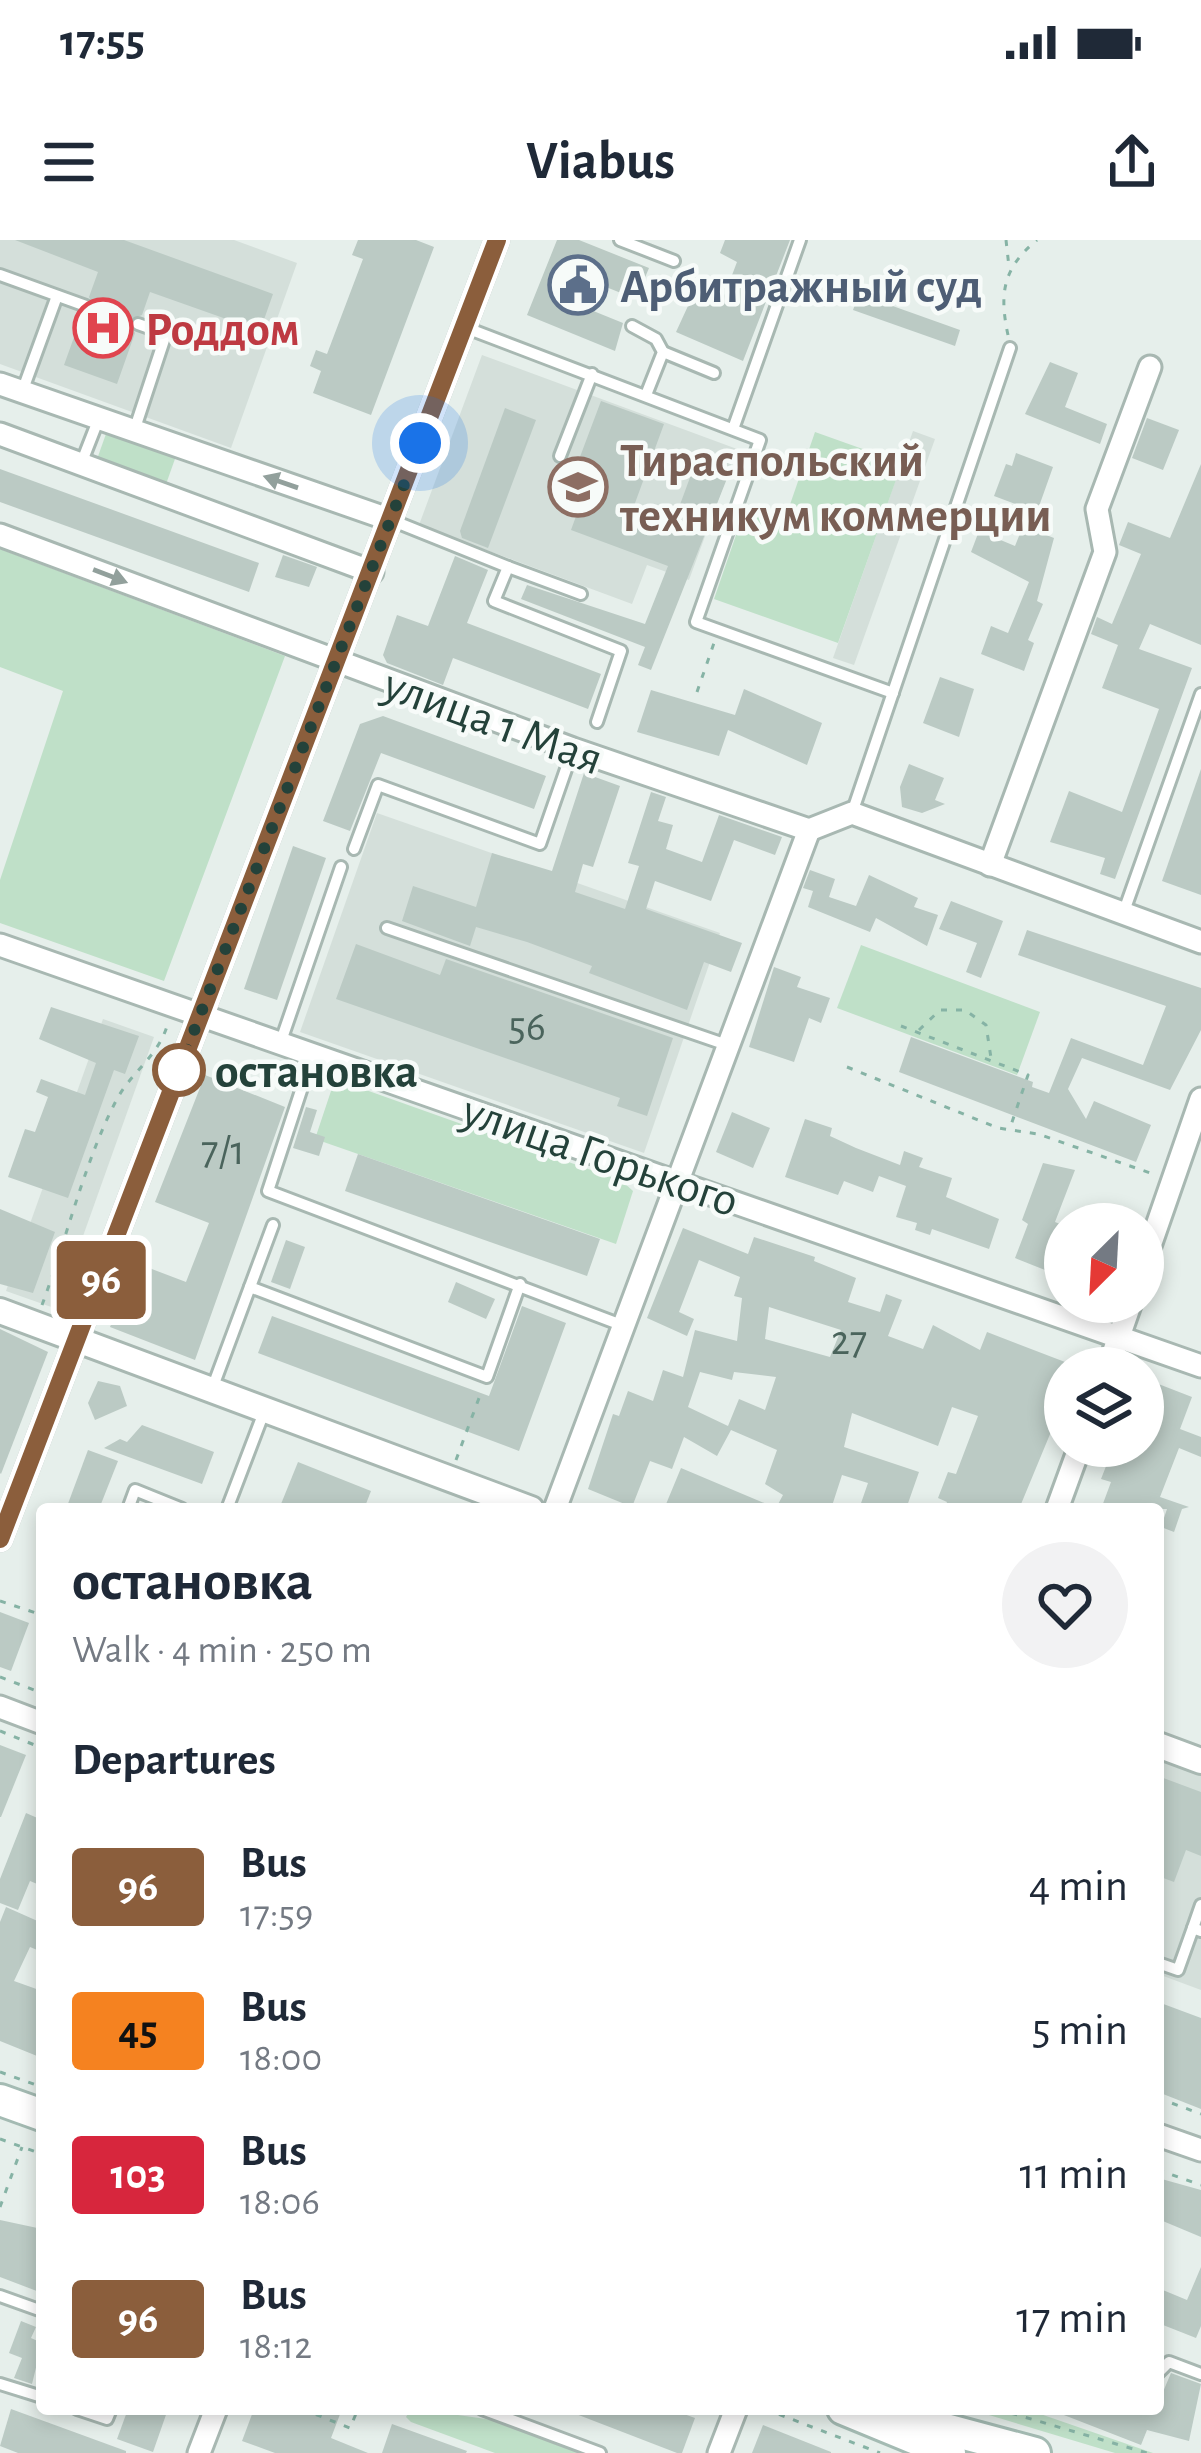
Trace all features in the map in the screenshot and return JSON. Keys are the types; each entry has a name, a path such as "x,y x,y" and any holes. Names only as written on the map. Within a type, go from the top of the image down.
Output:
{"main road":[{"path":"0,2100 36,2113"},
{"path":"858,2415 950,2453"},
{"path":"918,2415 1035,2453"}],"street":[{"path":"0,1539 497,240"},
{"path":"990,865 1106,552 1097,509 1150,367"},
{"path":"0,384 391,520"},
{"path":"0,434 372,572"},
{"name":"улица 1 Мая","path":"0,535 573,749 809,830"},
{"path":"557,1503 809,830 852,812 1201,942"},
{"name":"улица Горького","path":"0,945 1201,1366"},
{"path":"1164,1204 1201,1099"},
{"path":"0,1311 516,1503"},
{"path":"1116,1347 1124,1323"},
{"path":"1059,1503 1072,1467"},
{"path":"0,1707 36,1721"},
{"path":"1164,1747 1201,1761"},
{"path":"1164,2136 1201,2150"},
{"path":"205,2451 214,2415"},
{"path":"719,2453 734,2415"}],"lane":[{"path":"620,240 674,261"},
{"path":"733,429 800,240"},
{"path":"0,275 86,306"},
{"path":"22,392 57,296"},
{"path":"134,430 166,334 138,324"},
{"path":"632,326 656,339 663,352 714,374"},
{"path":"464,327 760,440 696,622 893,693"},
{"path":"852,812 1010,348"},
{"path":"646,395 663,352"},
{"path":"560,456 592,374"},
{"path":"81,464 99,418"},
{"path":"391,520 581,594"},
{"path":"508,567 494,601 622,651 597,722"},
{"path":"1123,914 1201,694"},
{"path":"354,848 378,785 539,844 573,749"},
{"path":"280,1041 341,867"},
{"path":"387,928 728,1045"},
{"path":"313,1053 268,1191 624,1326"},
{"path":"211,1392 273,1225"},
{"path":"250,1287 487,1377 520,1285"},
{"path":"229,1503 265,1412"},
{"path":"130,1503 135,1490 167,1503"},
{"path":"1164,1965 1178,1970 1197,1930 1201,1905"},
{"path":"0,2296 36,2310"},
{"path":"1164,2367 1169,2362 1201,2374"},
{"path":"0,2384 36,2395"},
{"path":"498,2415 600,2453"}],"path":[{"path":"1006,240 1009,269 1000,298 1010,348"},
{"path":"1009,269 1037,240"},
{"path":"697,692 718,630"},
{"path":"918,1033 940,1010 965,1010 986,1025 990,1060"},
{"path":"36,1324 115,1102 139,1064 158,1052 169,1024"},
{"path":"902,1026 1028,1075 1010,1130"},
{"path":"847,1067 1010,1130 1038,1134 1172,1181"},
{"path":"449,1477 487,1377"},
{"path":"0,1601 36,1613"},
{"path":"0,1677 36,1691"},
{"path":"0,1731 36,1746"},
{"path":"0,2072 36,2085"},
{"path":"1164,2100 1201,2114"},
{"path":"0,2139 36,2152"},
{"path":"0,2207 22,2147"},
{"path":"1164,2172 1201,2186"},
{"path":"317,2415 350,2428 355,2415"},
{"path":"781,2415 880,2453"},
{"path":"1017,2415 1147,2453"}],"shaded area":[{"path":"0,240 234,240 297,263 231,448 0,364"},
{"name":"Тираспольский техникум коммерции","path":"482,355 737,449 689,580 647,565 632,604 419,525"},
{"path":"913,431 935,439 854,665 833,658"},
{"path":"377,813 720,933 644,1153 300,1032"},
{"path":"103,1019 154,1037 57,1309 6,1291"},
{"path":"1164,1753 1201,1767 1201,1990 1164,1976"}],"green space":[{"path":"107,431 176,456 165,487 96,462"},
{"path":"815,432 902,463 838,643 714,599 745,509 784,522"},
{"path":"0,549 285,656 164,981 0,923 0,880 63,691 0,667"},
{"path":"861,945 1040,1012 1017,1075 837,1008"},
{"path":"335,1079 622,1181 633,1191 616,1244 315,1139"},
{"path":"989,2415 1043,2415 1153,2453 1115,2453"},
{"path":"406,2417 476,2417 553,2435 582,2453 495,2453"}],"building":[{"path":"15,240 124,240 273,294 260,331 150,292 142,315 129,320 135,333 117,384 64,365 82,315 95,308 89,297 98,272"},
{"path":"358,240 416,240 434,247 371,415 313,393 321,371 310,366 316,350 327,354 363,259 352,255"},
{"path":"557,240 579,240 649,268 636,299 596,283 586,308 623,323 615,351 527,315"},
{"path":"725,240 790,240 743,361 676,332 693,295 721,304 737,262 720,253"},
{"path":"859,294 960,330 955,346 853,310"},
{"path":"1050,362 1078,373 1065,407 1107,424 1100,444 1025,414"},
{"path":"601,401 664,424 631,514 671,529 695,464 728,476 651,670 638,665 645,647 521,599 527,585 645,624 668,566 571,530 579,508 563,502"},
{"path":"505,408 536,420 488,548 462,538 460,531"},
{"path":"1147,418 1179,430 1163,470 1132,458"},
{"path":"1016,453 1053,467 1037,512 994,496 1006,464 1012,466"},
{"path":"1201,464 1201,645 1150,624 1139,649 1192,668 1115,879 1100,874 1105,858 1050,842 1069,791 1122,812 1159,709 1102,688 1118,645 1091,634 1097,617 1112,624 1141,554 1119,545 1128,522 1170,538"},
{"path":"0,469 259,563 249,592 0,502"},
{"path":"1023,526 1054,538 1037,601 1043,604 1028,640 1034,643 1024,671 981,654 991,626 1008,633 1029,582 971,552 979,531 1015,546"},
{"path":"283,555 317,567 309,587 275,577"},
{"path":"455,556 488,570 467,623 601,674 588,709 453,658 443,685 387,663 383,655 397,615 428,626"},
{"path":"940,677 974,689 959,737 923,723"},
{"path":"744,689 822,723 807,765 728,730 719,756 637,732 651,690 735,715"},
{"path":"383,716 546,776 534,809 381,753 350,831 323,821 360,724"},
{"path":"909,764 944,778 935,800 945,804 922,813 902,807 900,787"},
{"path":"1201,769 1201,895 1162,881"},
{"path":"584,773 620,786 593,867 583,864 575,892 625,909 639,866 628,863 651,792 666,797 658,821 673,825 666,849 702,862 719,815 782,837 775,855 734,840 711,901 655,881 646,909 742,943 731,972 704,962 687,1010 589,973 592,966 527,942 476,927 470,946 402,921 413,886 476,907 492,853 552,871"},
{"path":"293,846 326,858 277,1000 244,989"},
{"path":"810,870 835,879 829,897 856,906 869,875 918,898 914,907 938,915 927,946 876,918 870,932 808,907 813,891 803,888"},
{"path":"951,901 1003,921 981,978 966,972 977,943 939,929"},
{"path":"1027,930 1201,988 1201,1030 1170,1090 1082,1058 1068,1089 1086,1119 1094,1101 1151,1125 1136,1162 899,1072 911,1037 1033,1082 1032,1087 1049,1093 1071,1038 1143,1065 1166,1006 1018,955"},
{"path":"356,944 440,975 446,959 673,1038 647,1116 617,1106 620,1098 336,999"},
{"path":"774,967 801,977 797,987 830,998 821,1023 809,1018 794,1062 749,1047"},
{"path":"51,1007 139,1036 125,1074 114,1070 68,1198 8,1177 25,1129 35,1132 48,1097 36,1092 41,1079 85,1095 96,1063 39,1039"},
{"path":"205,1075 285,1107 195,1360 110,1327 136,1263 186,1282 209,1223 155,1202"},
{"path":"306,1107 317,1110 310,1132 325,1137 319,1156 293,1148"},
{"path":"732,1112 770,1128 753,1168 716,1152"},
{"path":"805,1119 832,1128 830,1136 856,1148 900,1165 904,1151 923,1158 919,1167 952,1178 946,1197 999,1219 989,1249 932,1229 930,1235 915,1230 917,1223 896,1217 906,1186 879,1176 873,1192 844,1181 838,1195 785,1177"},
{"path":"358,1154 600,1239 587,1276 345,1191"},
{"path":"1043,1163 1075,1170 1062,1203 1044,1203 1044,1270 1015,1258 1028,1224 1022,1220"},
{"path":"0,1209 55,1232 33,1293 0,1284"},
{"path":"683,1228 748,1254 754,1237 815,1257 814,1261 856,1278 848,1302 880,1312 886,1294 902,1300 888,1336 923,1349 933,1325 980,1350 987,1332 1044,1354 1044,1449 1021,1503 947,1503 938,1498 948,1472 956,1474 978,1416 952,1407 938,1446 852,1413 844,1447 919,1472 908,1503 861,1503 868,1483 842,1475 833,1503 779,1503 783,1495 765,1484 777,1450 731,1430 717,1456 684,1437 672,1469 650,1461 634,1503 588,1489 613,1414 619,1416 628,1391 653,1401 663,1370 683,1377 695,1330 737,1341 742,1298 734,1296 740,1277 699,1260 679,1312 694,1319 687,1336 647,1318","holes":["769,1307 841,1330 830,1357 765,1339","700,1372 732,1380 734,1372 776,1377 765,1410 739,1399 728,1426 688,1407"]},
{"path":"286,1240 305,1247 290,1289 271,1282"},
{"path":"456,1282 495,1299 486,1319 448,1302"},
{"path":"522,1306 566,1323 519,1451 258,1353 272,1316 489,1396"},
{"path":"0,1329 48,1352 1,1474 0,1473"},
{"path":"98,1381 120,1386 127,1406 95,1420 88,1403"},
{"path":"1164,1386 1192,1397 1180,1429 1201,1437 1201,1457 1179,1448 1160,1497 1189,1507 1182,1509 1174,1532 1164,1528 1164,1503 1103,1503 1111,1482 1101,1479 1106,1467 1164,1467"},
{"path":"142,1425 214,1452 202,1484 104,1448 120,1439 127,1442"},
{"path":"88,1450 118,1461 101,1503 68,1503"},
{"path":"298,1462 371,1491 366,1503 281,1503"},
{"path":"681,1468 764,1503 666,1503"},
{"path":"0,1612 29,1623 11,1671 0,1667"},
{"path":"0,1745 26,1755 1,1817 0,1817"},
{"path":"1164,1778 1201,1792 1201,1856 1186,1850 1174,1882 1164,1878"},
{"path":"26,1813 36,1817 36,1884 30,1881 18,1910 0,1903 0,1879"},
{"path":"6,1907 36,1920 36,1950 30,1947 14,1981 36,1989 36,2056 0,2041 0,1922"},
{"path":"1164,2004 1201,2018 1201,2109 1164,2094"},
{"path":"1164,2180 1201,2190 1201,2237 1164,2222"},
{"path":"0,2220 36,2228 36,2291 0,2277"},
{"path":"1201,2267 1201,2326 1196,2338 1164,2325 1164,2290 1187,2300"},
{"path":"21,2321 36,2327 31,2338 36,2340 32,2384 14,2378 22,2358 9,2353"},
{"path":"1171,2373 1201,2384 1189,2441 1147,2430 1141,2445 1064,2415 1164,2415 1164,2389"},
{"path":"11,2409 126,2453 18,2453 0,2446"},
{"path":"126,2415 166,2415 153,2452 117,2439"},
{"path":"252,2415 340,2415 331,2438 368,2453 275,2453 242,2441"},
{"path":"579,2415 695,2418 682,2453"},
{"path":"392,2424 467,2451 382,2453"},
{"path":"763,2425 831,2452 831,2453 752,2453"}],"bus line":[{"name":"96","path":"0,1539 497,240"}],"place":[{"name":"Арбитражный суд","path":"578,285"},
{"name":"Роддом","path":"103,328"},
{"name":"Тираспольский техникум коммерции","path":"578,487"},
{"name":"остановка","path":"179,1070"}],"route":[{"path":"179,1070 420,443"}]}
